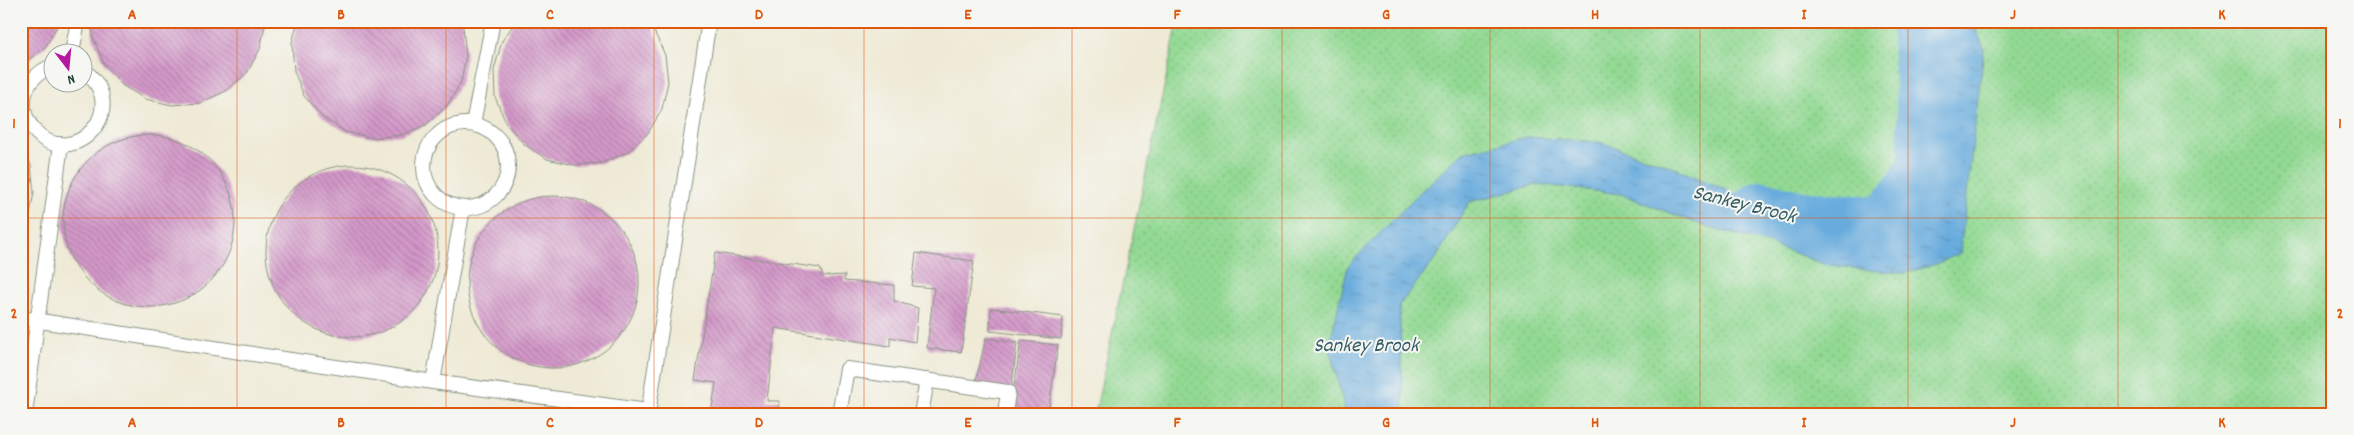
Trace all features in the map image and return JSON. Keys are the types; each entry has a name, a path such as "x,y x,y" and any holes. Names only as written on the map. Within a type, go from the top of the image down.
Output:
{"lane":[{"path":"74,42 78,21"},
{"path":"473,124 493,21"},
{"path":"21,318 433,382 648,412 710,21"},
{"path":"42,72 35,77 27,88 24,100 24,113 29,125 38,135 49,142 61,144 75,143 87,137 96,127 102,115 104,102 100,89 92,77"},
{"path":"458,124 473,124 486,128 498,137 505,149 508,163 507,177 501,190 491,200 478,207 463,208 450,206 438,199 429,188 424,175 423,162 427,148 434,137 445,128 458,124"},
{"path":"25,414 36,320 61,144"},
{"path":"433,382 463,208"},
{"path":"839,414 848,369 1008,392 1005,414"},
{"path":"921,414 927,380"}],"green space":[{"path":"1178,21 1927,21 1928,158 1905,215 1855,227 1731,192 1665,164 1599,142 1527,137 1329,346 1346,414 1095,414"},
{"path":"1972,21 2333,21 2333,414 1404,414 1399,305 1434,261 1469,202 1537,184 1621,194 1707,227 1764,242 1824,264 1905,273 1939,263 1984,49"}],"water":[{"name":"Sankey Brook","path":"1927,21 1972,21 1984,48 1960,253 1939,263 1905,273 1824,264 1764,242 1707,227 1621,194 1537,184 1469,202 1434,261 1399,305 1404,414 1346,414 1329,346 1348,266 1418,194 1462,153 1527,137 1599,142 1665,164 1731,192 1855,227 1905,215 1928,158"}],"building":[{"path":"21,21 60,21 48,42 42,42 42,49 21,66"},
{"path":"92,21 266,21 260,49 247,73 226,91 200,103 172,105 145,99 122,85 104,64 93,37"},
{"path":"298,21 460,21 463,27 466,55 461,82 447,106 426,125 401,135 373,138 346,132 322,117 304,96 294,71 292,43"},
{"path":"516,21 645,21 652,27 665,55 668,82 662,109 648,133 628,152 602,163 575,165 547,159 524,144 506,123 495,97 494,70 502,41"},
{"path":"157,135 174,138 190,145 204,154 216,166 232,196 235,221 234,238 229,254 216,276 204,288 174,304 141,307 124,304 108,297 94,288 82,276 66,246 63,213 66,196 73,180 82,166 94,154 124,138"},
{"path":"21,145 31,165 34,192 29,219 21,232"},
{"path":"360,165 377,168 393,175 407,184 419,196 435,226 438,251 437,268 432,284 419,306 407,318 377,334 344,337 327,334 311,327 297,318 285,306 269,276 266,243 269,226 276,210 285,196 297,184 327,168"},
{"path":"561,196 578,199 594,206 608,215 620,227 636,257 639,282 638,299 633,315 620,337 608,349 578,365 545,368 528,365 512,358 498,349 486,337 470,307 467,274 470,257 477,241 486,227 498,215 528,199"},
{"path":"715,253 820,268 823,276 845,275 844,281 894,285 894,301 918,308 915,342 890,337 890,346 775,328 767,401 780,401 778,414 711,414 716,383 695,380"},
{"path":"916,253 974,261 961,352 927,348 934,288 912,286"},
{"path":"991,308 1063,317 1061,339 990,331"},
{"path":"986,338 1017,343 1011,391 975,385"},
{"path":"1021,341 1058,345 1048,414 1010,414"}],"waterway":[{"name":"Sankey Brook","path":"1762,211 1800,221 1887,227 1930,169 1921,21"}]}
